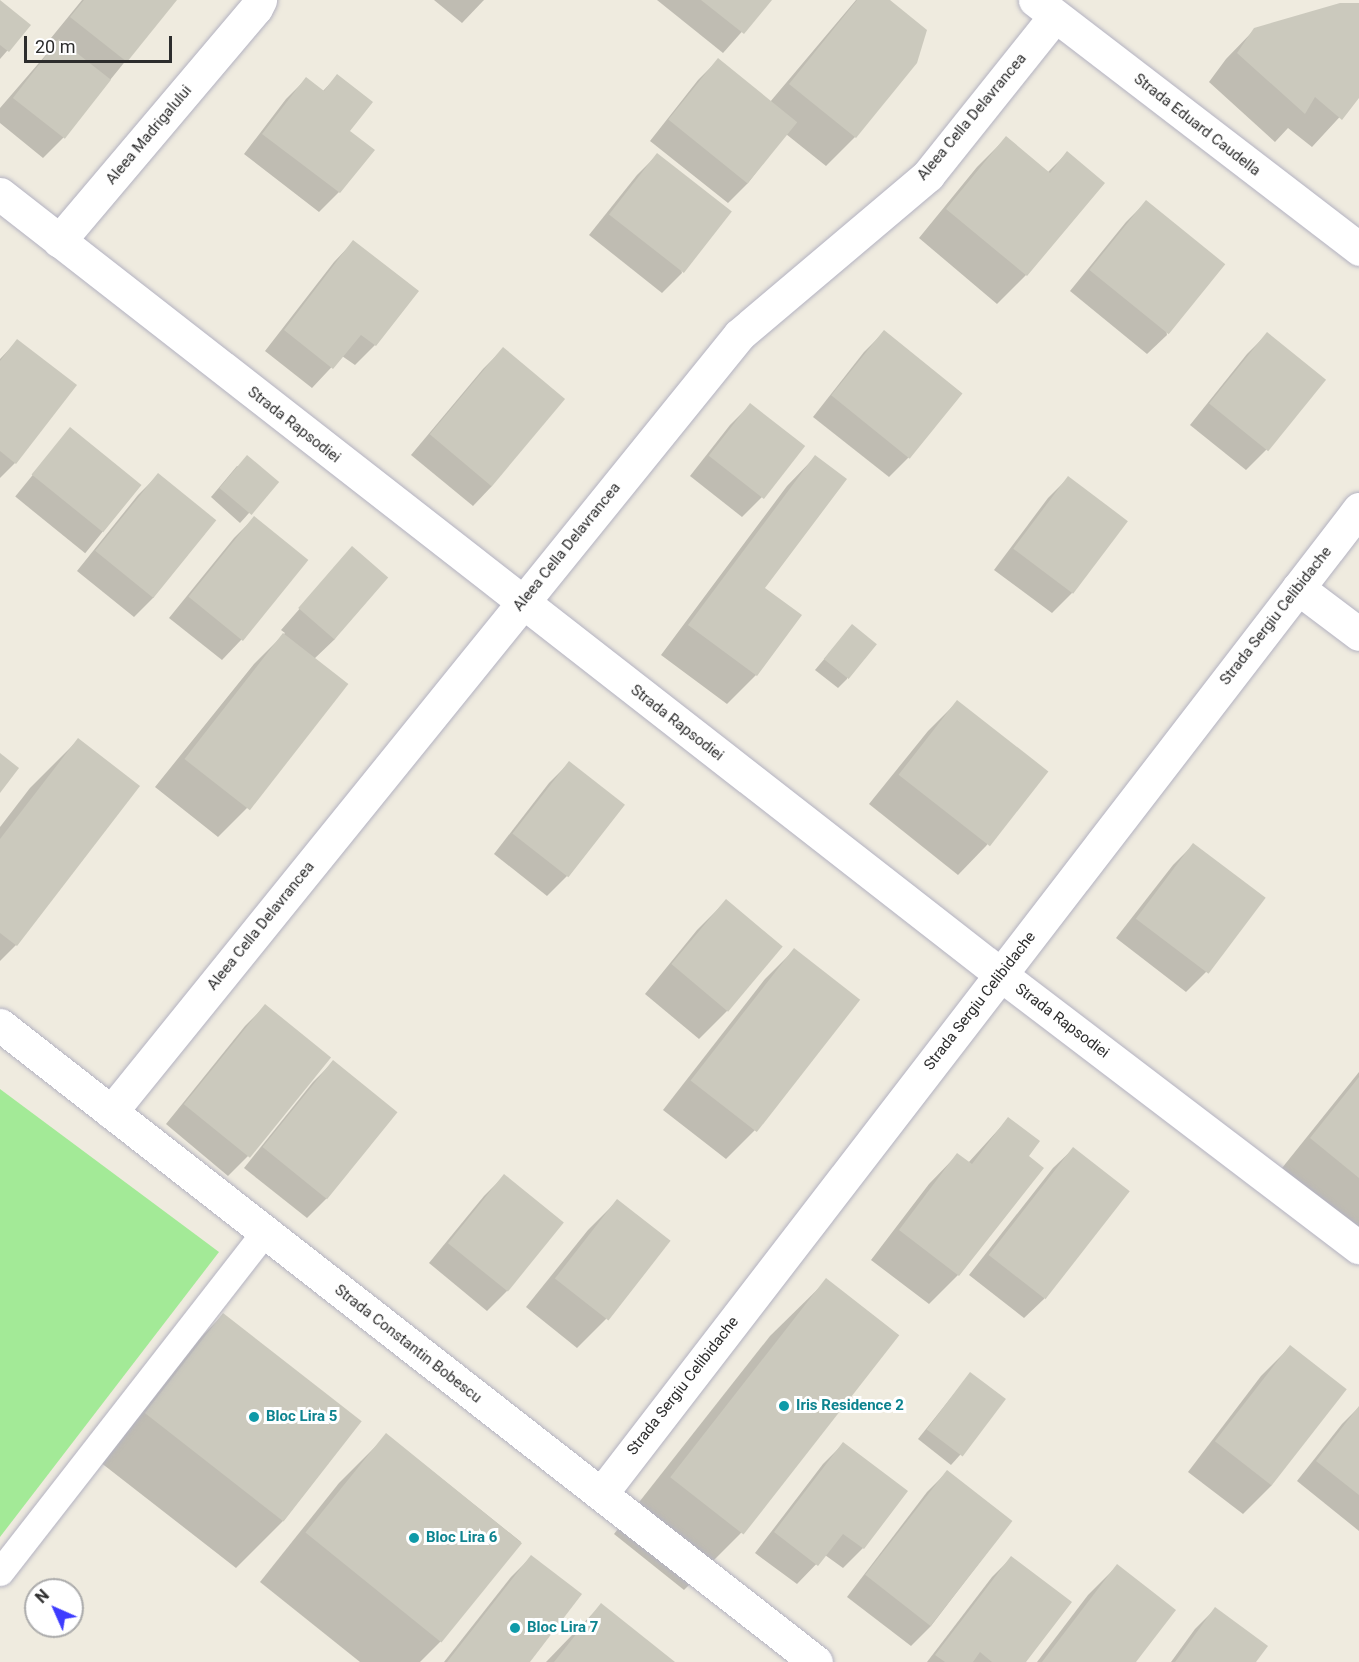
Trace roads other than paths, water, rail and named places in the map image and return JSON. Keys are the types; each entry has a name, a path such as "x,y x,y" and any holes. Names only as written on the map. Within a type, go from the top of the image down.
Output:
{"street":[{"name":"Aleea Madrigalului","path":"59,241 256,8 260,0"},
{"name":"Strada Eduard Caudella","path":"1045,8 1359,249"},
{"name":"Aleea Cella Delavrancea","path":"111,1112 739,335 928,175 1045,8"},
{"name":"Strada Rapsodiei","path":"0,194 1000,974 1359,1246"},
{"name":"Strada Sergiu Celibidache","path":"601,1494 1359,509"},
{"path":"1298,588 1359,634"},
{"name":"Strada Constantin Bobescu","path":"0,1025 816,1662"}],"lane":[{"path":"0,1572 265,1232"}],"place":[{"name":"Iris Residence 2","path":"784,1406"},
{"name":"Bloc Lira 5","path":"254,1417"},
{"name":"Bloc Lira 6","path":"414,1538"},
{"name":"Bloc Lira 7","path":"515,1628"}]}
